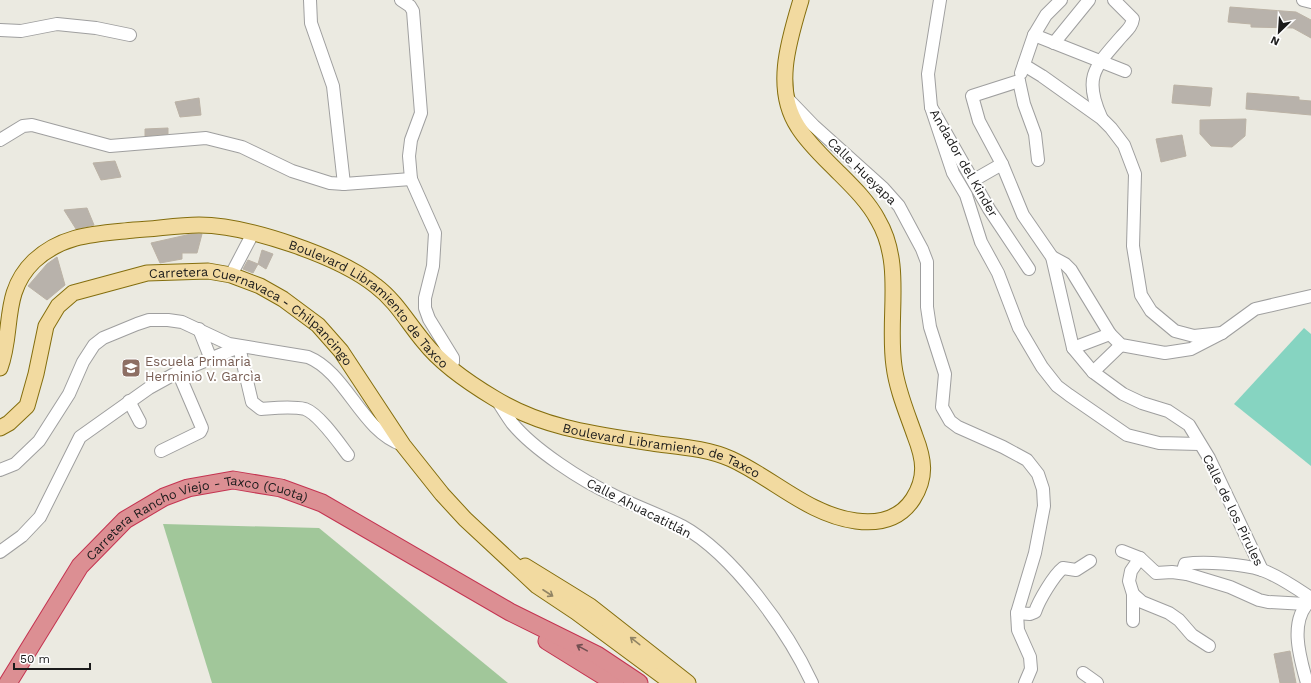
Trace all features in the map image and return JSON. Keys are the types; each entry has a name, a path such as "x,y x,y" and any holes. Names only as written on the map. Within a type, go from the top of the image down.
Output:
{"highway":[{"name":"Carretera Rancho Viejo - Taxco (Cuota)","path":"8,683 80,566 125,520 164,497 188,488 233,480 262,484 302,495 356,522 436,571 510,612 596,656 640,683"},
{"name":"Carretera Rancho Viejo - Taxco (Cuota)","path":"436,571 466,596 506,620 552,644 614,683"}],"main road":[{"name":"Boulevard Libramiento de Taxco","path":"0,368 5,353 11,299 18,281 34,262 52,248 71,238 176,226 222,226 253,233 328,259 354,271 389,296 426,344 450,368 497,400 554,426 579,432 708,451 731,459 820,511 854,521 877,522 901,514 913,498 920,485 924,467 919,445 901,398 894,364 893,288 889,247 878,220 852,186 810,143 795,123 784,95 790,36 801,0"},
{"name":"Carretera Cuernavaca - Chilpancingo","path":"0,428 27,406 36,374 46,326 58,306 73,293 147,273 208,271 231,275 260,286 283,299 318,324 341,351 403,445 442,494 498,549 537,586 627,648 672,683"},
{"name":"Carretera Cuernavaca - Chilpancingo","path":"498,549 590,606 688,683"}],"street":[{"path":"310,0 311,23 334,86 344,184"},
{"name":"Andador del Kinder","path":"940,0 928,74 931,107 974,180 989,209 1029,269"},
{"path":"1038,160 1034,134 1024,104 1019,81 1034,36 1046,15 1061,0"},
{"path":"1054,43 1089,0"},
{"path":"1101,118 1093,99 1093,75 1100,61 1132,23 1133,19 1130,14 1114,0"},
{"path":"1303,0 1311,2"},
{"path":"406,3 413,11 421,113 411,140 411,179 435,233 433,266 425,298 425,308 429,319 453,358 450,368"},
{"path":"0,30 21,30 57,24 96,28 130,35"},
{"path":"1034,36 1125,71"},
{"path":"1024,66 1042,76 1101,118 1124,145 1134,174 1133,246 1141,295 1151,312 1175,331 1194,336 1222,333"},
{"path":"1019,81 972,96 979,121 1002,164 1023,215 1052,257 1073,348 1110,334"},
{"name":"Calle Hueyapa","path":"784,95 814,126 883,188 899,206 927,262 927,307 930,327 945,374 942,407 950,421 958,427 1026,460 1038,474 1043,489 1044,506 1031,570 1017,614"},
{"path":"931,107 953,173 966,195 981,242 998,274 1019,328 1042,367 1057,386 1089,410 1127,435 1159,443 1199,444"},
{"path":"0,140 23,126 32,125 110,146 206,138 242,147 314,179 344,184 411,179"},
{"path":"974,180 1002,164"},
{"path":"231,275 253,233"},
{"path":"1052,257 1065,264 1071,270 1110,334 1121,345 1165,353 1191,349 1222,333 1254,309 1311,296"},
{"path":"0,470 15,464 39,441 68,394 83,362 94,345 103,338 150,320 182,322 239,347 288,353 316,360 324,367 383,434 403,445"},
{"path":"199,329 210,357"},
{"path":"1093,372 1121,345"},
{"path":"0,552 22,536 40,517 80,436 129,401 178,372 210,357 239,347"},
{"path":"239,347 252,402 261,409 290,407 306,410 325,426 348,455"},
{"name":"Calle de los Pirules","path":"1073,348 1093,372 1123,394 1142,403 1168,411 1189,425 1199,444 1209,458 1262,570 1291,584 1309,600"},
{"path":"161,451 200,432 202,428 178,372"},
{"name":"Calle Ahuacatitlán","path":"497,400 513,424 539,448 575,475 610,494 682,526 700,539 730,566 774,617 796,651 812,683"},
{"path":"129,401 140,422"},
{"path":"1122,551 1140,558 1156,573 1172,572 1187,574 1230,587 1259,600 1309,600 1298,630 1307,675"},
{"path":"1133,621 1133,594 1129,581 1130,571 1140,558"},
{"path":"1025,683 1031,669 1030,657 1018,630 1017,614 1030,614 1034,612 1039,600 1058,572 1063,568 1076,570 1090,561"},
{"path":"1187,574 1185,564 1194,563 1214,563 1262,570"},
{"path":"1133,594 1142,602 1169,613 1179,620 1192,636 1209,646"},
{"path":"1083,673 1097,683"}],"green space":[{"path":"163,524 319,528 508,683 212,683"}],"shaded area":[{"path":"1304,328 1311,334 1311,466 1234,404"}],"building":[{"path":"1230,7 1296,12 1311,20 1311,38 1293,28 1251,27 1251,24 1228,22"},
{"path":"1174,85 1212,88 1210,106 1172,103"},
{"path":"1247,93 1299,97 1299,100 1311,101 1311,115 1246,109"},
{"path":"199,98 201,115 180,117 175,102"},
{"path":"1246,119 1245,136 1232,147 1211,146 1200,134 1200,120"},
{"path":"168,128 168,134 145,136 145,129"},
{"path":"1182,135 1186,156 1161,162 1156,139"},
{"path":"115,161 121,177 101,180 93,163"},
{"path":"87,208 94,225 76,229 64,210"},
{"path":"191,234 202,234 197,253 182,253 182,259 160,263 151,243"},
{"path":"262,250 273,254 266,269 258,264"},
{"path":"57,257 65,285 47,300 28,286 47,264"},
{"path":"248,260 258,264 253,273 243,269"},
{"path":"1290,651 1296,683 1280,683 1274,654"}],"place":[{"name":"Escuela Primaria Herminio V. Garcìa","path":"131,368"}]}
